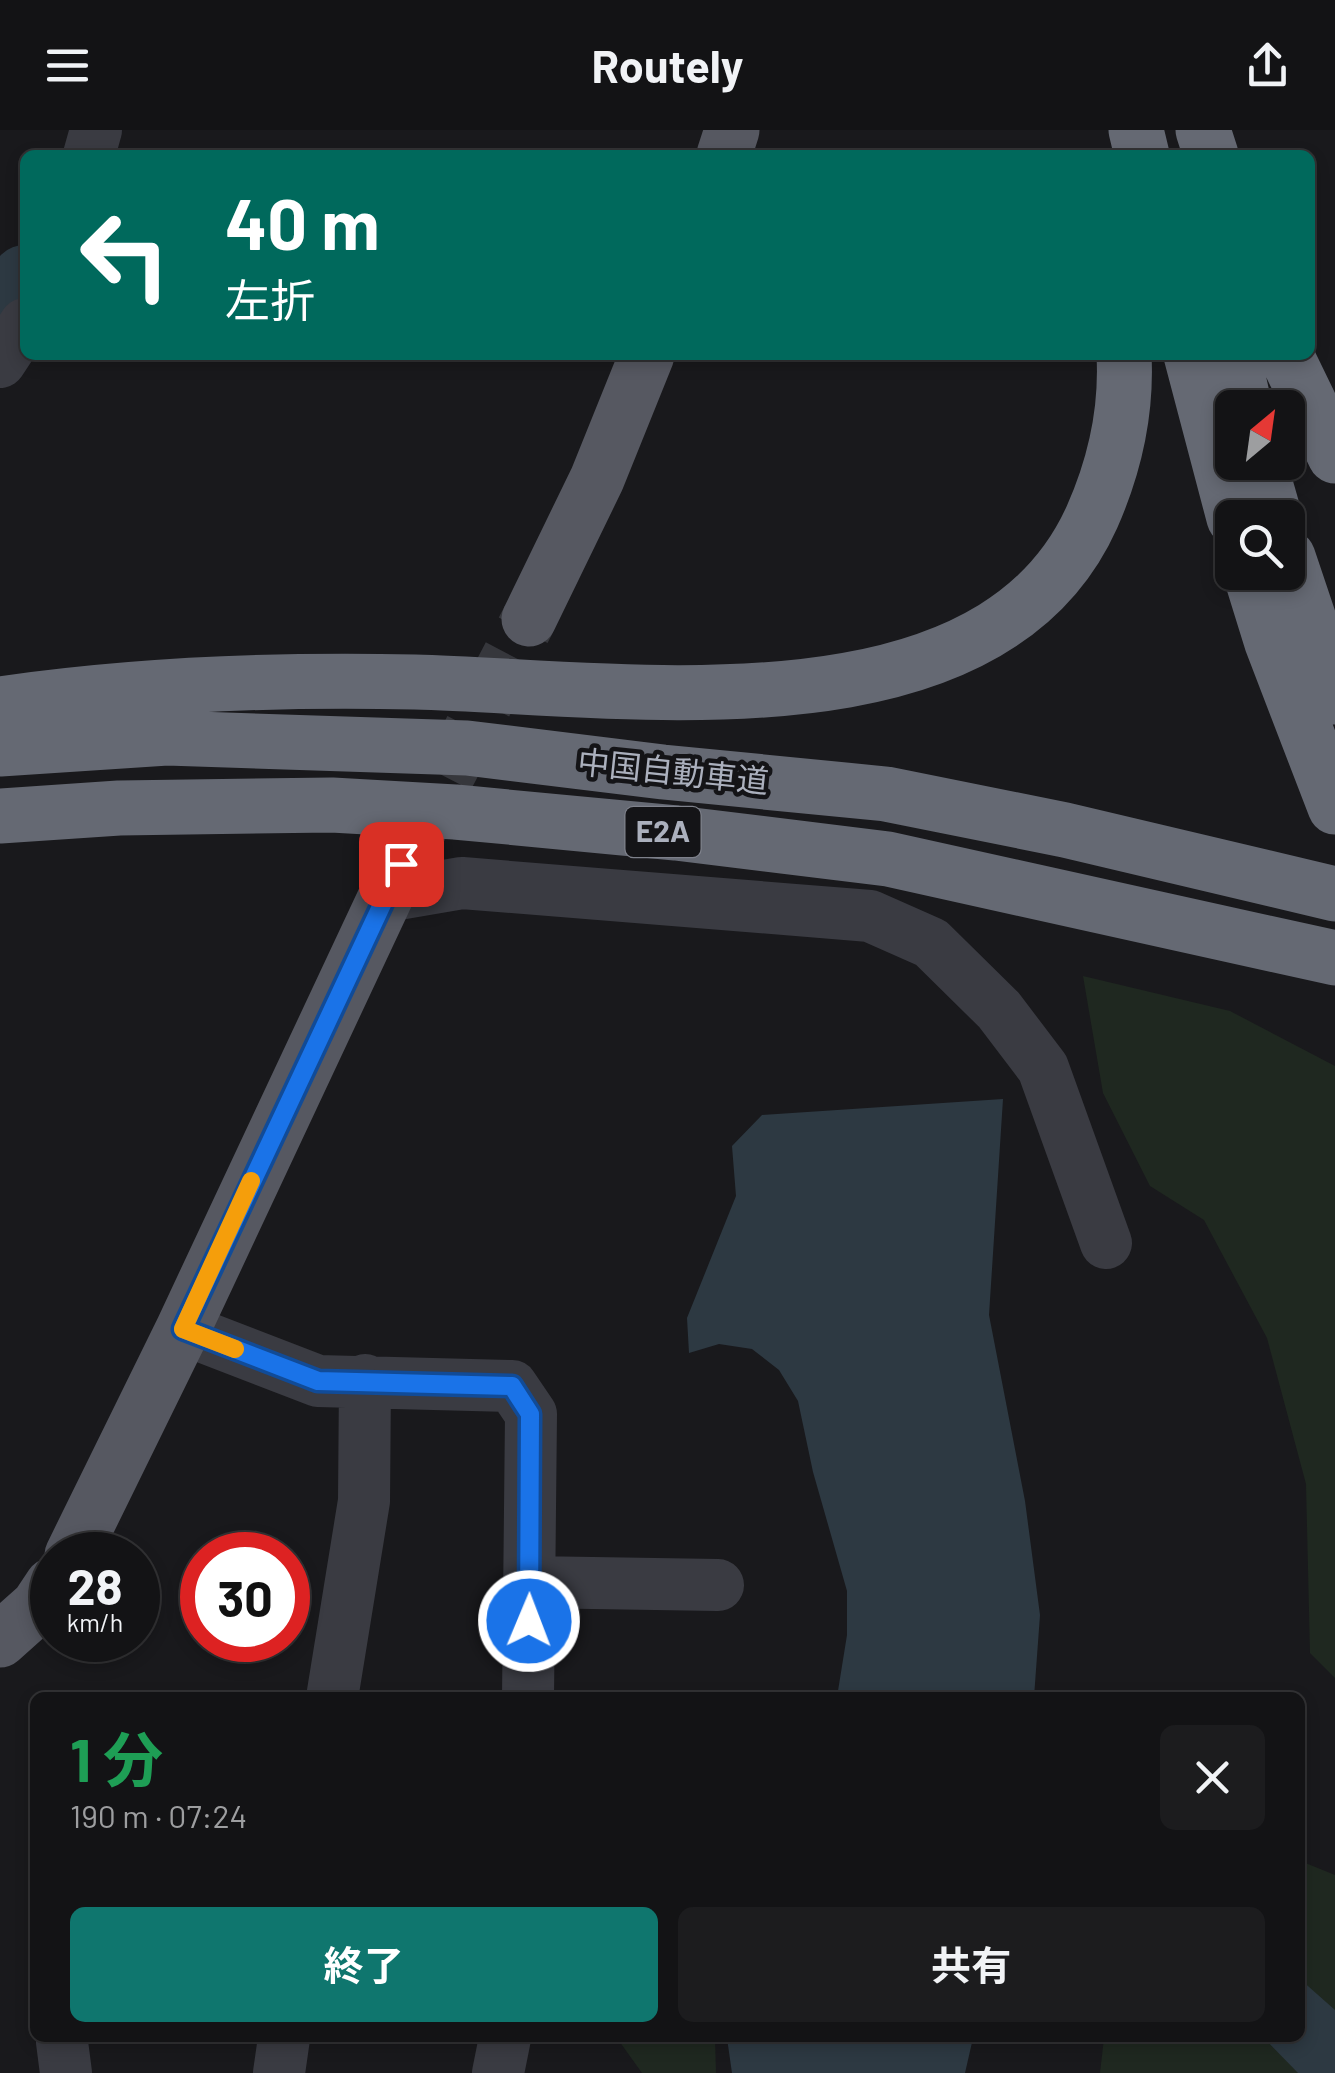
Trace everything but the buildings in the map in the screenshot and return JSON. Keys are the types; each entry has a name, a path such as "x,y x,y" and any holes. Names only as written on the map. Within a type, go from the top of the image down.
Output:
{"highway":[{"path":"0,704 91,691 203,683 413,682 725,690 811,685 898,671 978,640 1019,613 1054,580 1082,538 1104,489 1120,432 1124,360"},
{"path":"1192,360 1229,500"},
{"path":"1234,360 1242,390"},
{"path":"1288,360 1335,456"},
{"path":"1256,590 1335,807"},
{"path":"1299,590 1335,697"},
{"name":"中国自動車道","path":"0,749 167,738 467,748 886,794 1065,830 1312,888"},
{"name":"中国自動車道","path":"0,816 119,808 332,806 455,812 676,834 888,859 1325,955"}],"main road":[{"path":"529,618 597,479 645,360"},
{"path":"83,1532 393,880"},
{"path":"0,1640 30,1613"}],"street":[{"path":"0,362 20,332"},
{"path":"393,880 870,916 932,943 999,1010 1043,1068 1106,1242"},
{"path":"183,1329 318,1381 512,1386 530,1414 528,1692"},
{"path":"333,1692 364,1501 365,1380"},
{"path":"530,1582 718,1585"},
{"path":"279,2073 283,2042"},
{"path":"498,2073 505,2042"}],"shaded area":[{"path":"1083,976 1230,1011 1335,1066 1335,1678 1310,1653 1306,1484 1267,1338 1204,1220 1150,1186 1103,1093"},
{"path":"1003,1099 989,1315 1025,1501 1040,1615 1034,1692 838,1692 847,1635 847,1591 813,1472 798,1401 779,1370 752,1349 719,1344 689,1353 687,1318 736,1196 732,1146 762,1115"},
{"path":"1305,1863 1335,1875 1335,2073 1100,2073 1104,2042 1305,2042"},
{"path":"1305,1983 1335,2010 1335,2073 1298,2073 1268,2042 1305,2042"},
{"path":"620,2042 715,2042 716,2073 642,2073"},
{"path":"728,2042 972,2042 965,2073 732,2073"}],"waterway":[{"path":"0,318 20,290"}],"tunnel":[{"path":"408,851 529,619"}],"slow traffic":[{"path":"235,1349 183,1329 251,1181"}],"route":[{"path":"401,864 183,1329 318,1381 512,1386 530,1414 529,1621"}]}
